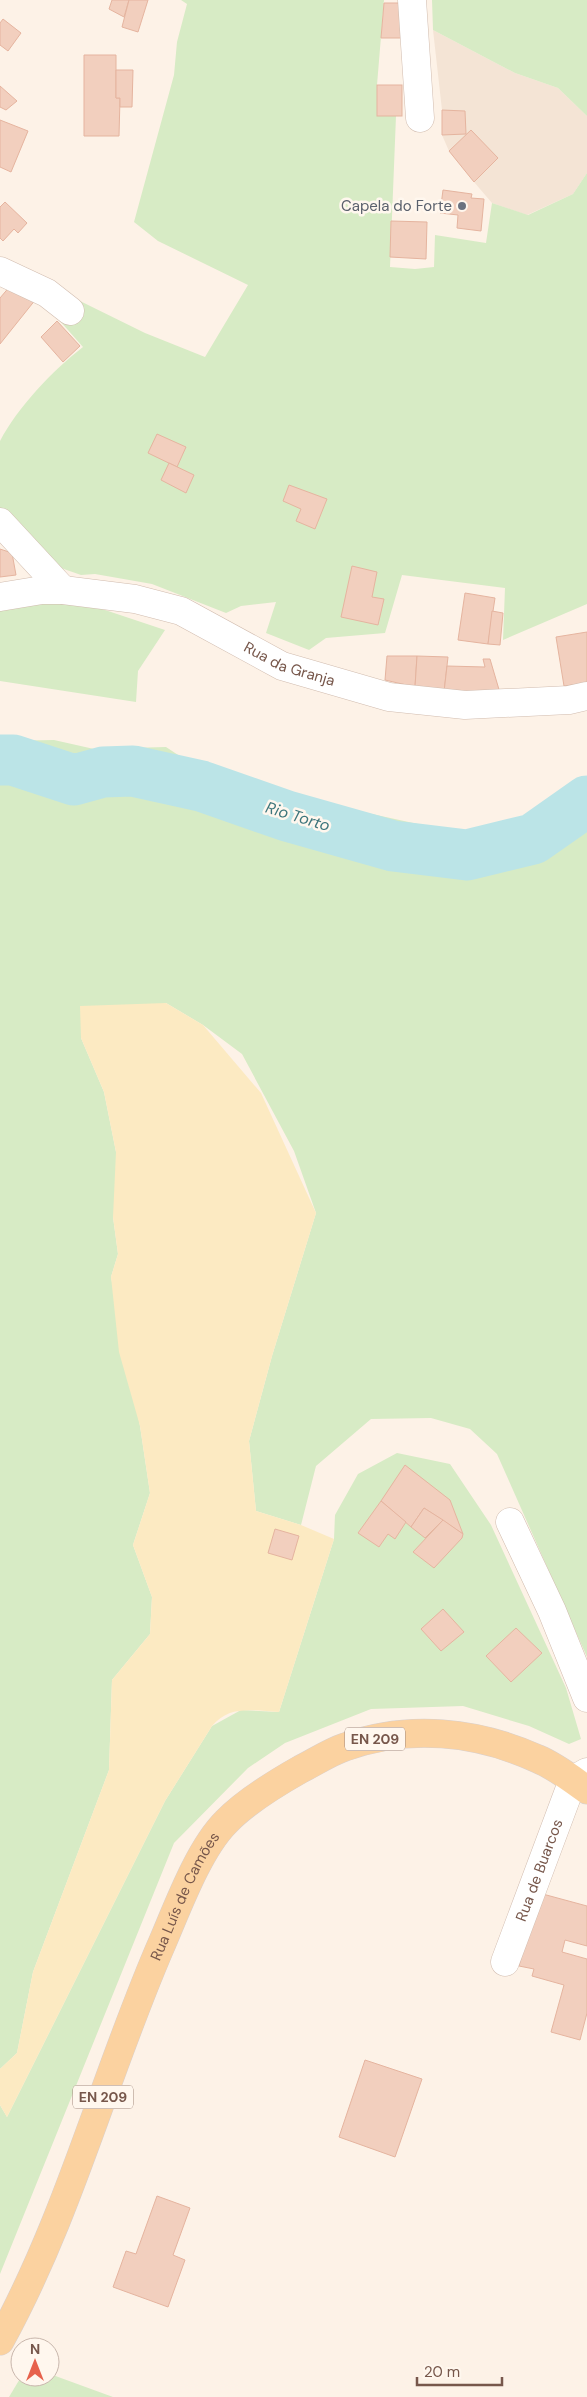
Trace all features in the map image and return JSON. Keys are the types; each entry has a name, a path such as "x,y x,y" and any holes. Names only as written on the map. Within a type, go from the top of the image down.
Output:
{"main road":[{"name":"Rua Luís de Camões","path":"0,2341 36,2270 65,2204 158,1952 205,1852 226,1822 278,1781 344,1747 400,1733 448,1734 485,1740 539,1759 582,1781"}],"street":[{"path":"412,0 420,118"},
{"path":"0,271 47,293 70,311"},
{"path":"0,522 63,590"},
{"name":"Rua da Granja","path":"0,596 42,590 63,590 135,598 181,611 282,666 389,697 466,705 569,700 587,696"},
{"path":"510,1522 552,1611 587,1698"},
{"name":"Rua de Buarcos","path":"505,1962 582,1781"}],"shaded area":[{"path":"433,30 515,73 558,88 587,116 587,173 573,194 527,215 492,203 474,182 449,151 442,135 442,110"}],"green space":[{"path":"181,0 384,0 377,85 377,116 396,116 390,267 415,269 434,267 435,235 486,243 492,203 528,215 573,194 587,173 587,604 503,640 505,588 402,575 385,633 326,638 309,650 266,633 276,602 241,606 226,613 152,584 95,574 81,575 61,568 0,513 0,441 16,415 37,390 59,367 83,347 60,321 80,301 145,333 205,357 248,285 158,241 134,222 174,75 177,42 187,4"},
{"path":"432,0 587,0 587,116 558,88 515,73 433,30"},
{"path":"30,602 93,606 165,630 138,671 136,702 0,681 0,608"},
{"path":"54,740 94,749 166,747 204,772 248,787 459,833 501,834 547,817 587,785 587,1657 497,1454 470,1429 431,1418 371,1419 316,1466 301,1525 256,1511 249,1441 272,1356 316,1213 294,1151 242,1054 203,1025 166,1003 81,1038 104,1092 116,1152 130,1196 113,1217 118,1254 111,1277 140,1426 150,1493 133,1545 152,1597 150,1634 112,1680 109,1770 33,1972 17,2053 0,2069 0,741"},
{"path":"397,1453 450,1464 491,1525 566,1688 581,1739 569,1744 529,1726 463,1706 371,1709 285,1743 248,1768 174,1843 0,2274 0,2105 7,2117 165,1801 212,1726 241,1710 279,1712 334,1539 335,1515 358,1474"},
{"path":"60,2378 113,2397 9,2397 15,2387 60,2387"}],"sand":[{"path":"166,1003 203,1025 261,1093 316,1213 272,1356 249,1441 256,1511 301,1525 334,1539 279,1712 243,1710 227,1714 212,1726 165,1801 7,2117 0,2105 0,2069 17,2053 33,1972 109,1770 112,1680 150,1634 152,1597 133,1545 150,1493 140,1426 119,1352 111,1277 118,1254 113,1217 116,1152 104,1092 81,1038 80,1006"}],"building":[{"path":"112,0 129,0 124,17 109,9"},
{"path":"129,0 148,0 138,32 122,27"},
{"path":"384,3 401,3 401,38 381,38"},
{"path":"3,19 21,33 8,51 0,45 0,23"},
{"path":"84,55 116,55 116,98 120,98 119,136 84,136"},
{"path":"116,70 133,70 132,107 120,107 120,98 116,98"},
{"path":"377,85 402,85 402,116 377,116"},
{"path":"0,86 17,101 6,110 0,107"},
{"path":"442,110 465,111 466,134 442,135"},
{"path":"0,120 28,131 11,172 0,167"},
{"path":"471,130 498,158 474,182 449,151"},
{"name":"Capela do Forte","path":"443,190 472,194 471,198 484,199 481,231 457,228 458,215 440,213"},
{"path":"5,202 27,223 18,233 14,229 3,241 0,238 0,207"},
{"path":"391,221 427,222 426,259 390,257"},
{"path":"11,285 36,299 0,344 0,298"},
{"path":"57,321 80,346 63,362 41,337"},
{"path":"157,434 186,447 177,467 148,453"},
{"path":"169,463 194,475 186,493 161,480"},
{"path":"289,485 327,499 315,529 296,521 301,509 283,501"},
{"path":"0,549 12,553 16,575 0,577"},
{"path":"352,566 377,572 372,597 384,599 378,625 341,617"},
{"path":"465,593 495,598 488,644 458,640"},
{"path":"492,611 503,613 500,645 488,644"},
{"path":"587,632 587,683 564,686 556,637"},
{"path":"387,656 417,656 415,687 385,680"},
{"path":"417,656 448,657 444,692 415,687"},
{"path":"483,659 490,659 500,693 444,692 447,666 485,667"},
{"path":"405,1465 450,1500 463,1534 424,1508 411,1527 381,1501"},
{"path":"381,1501 406,1522 395,1539 388,1534 379,1547 358,1533"},
{"path":"424,1508 443,1520 425,1538 411,1527"},
{"path":"443,1520 463,1534 462,1538 434,1568 413,1552"},
{"path":"275,1529 299,1536 292,1560 268,1553"},
{"path":"443,1609 464,1632 441,1651 421,1629"},
{"path":"516,1628 542,1653 511,1682 486,1656"},
{"path":"539,1893 587,1906 587,1946 565,1940 562,1952 587,1959 587,2013 580,2040 551,2032 564,1985 532,1976 534,1969 519,1966"},
{"path":"365,2060 422,2079 395,2157 339,2137"},
{"path":"157,2196 190,2208 173,2255 185,2260 168,2307 113,2287 126,2251 136,2254"}],"waterway":[{"name":"Rio Torto","path":"0,760 13,760 74,780 103,772 133,771 201,786 287,816 393,846 467,855 533,839 587,801"}],"place":[{"name":"Capela do Forte","path":"462,206"}]}
